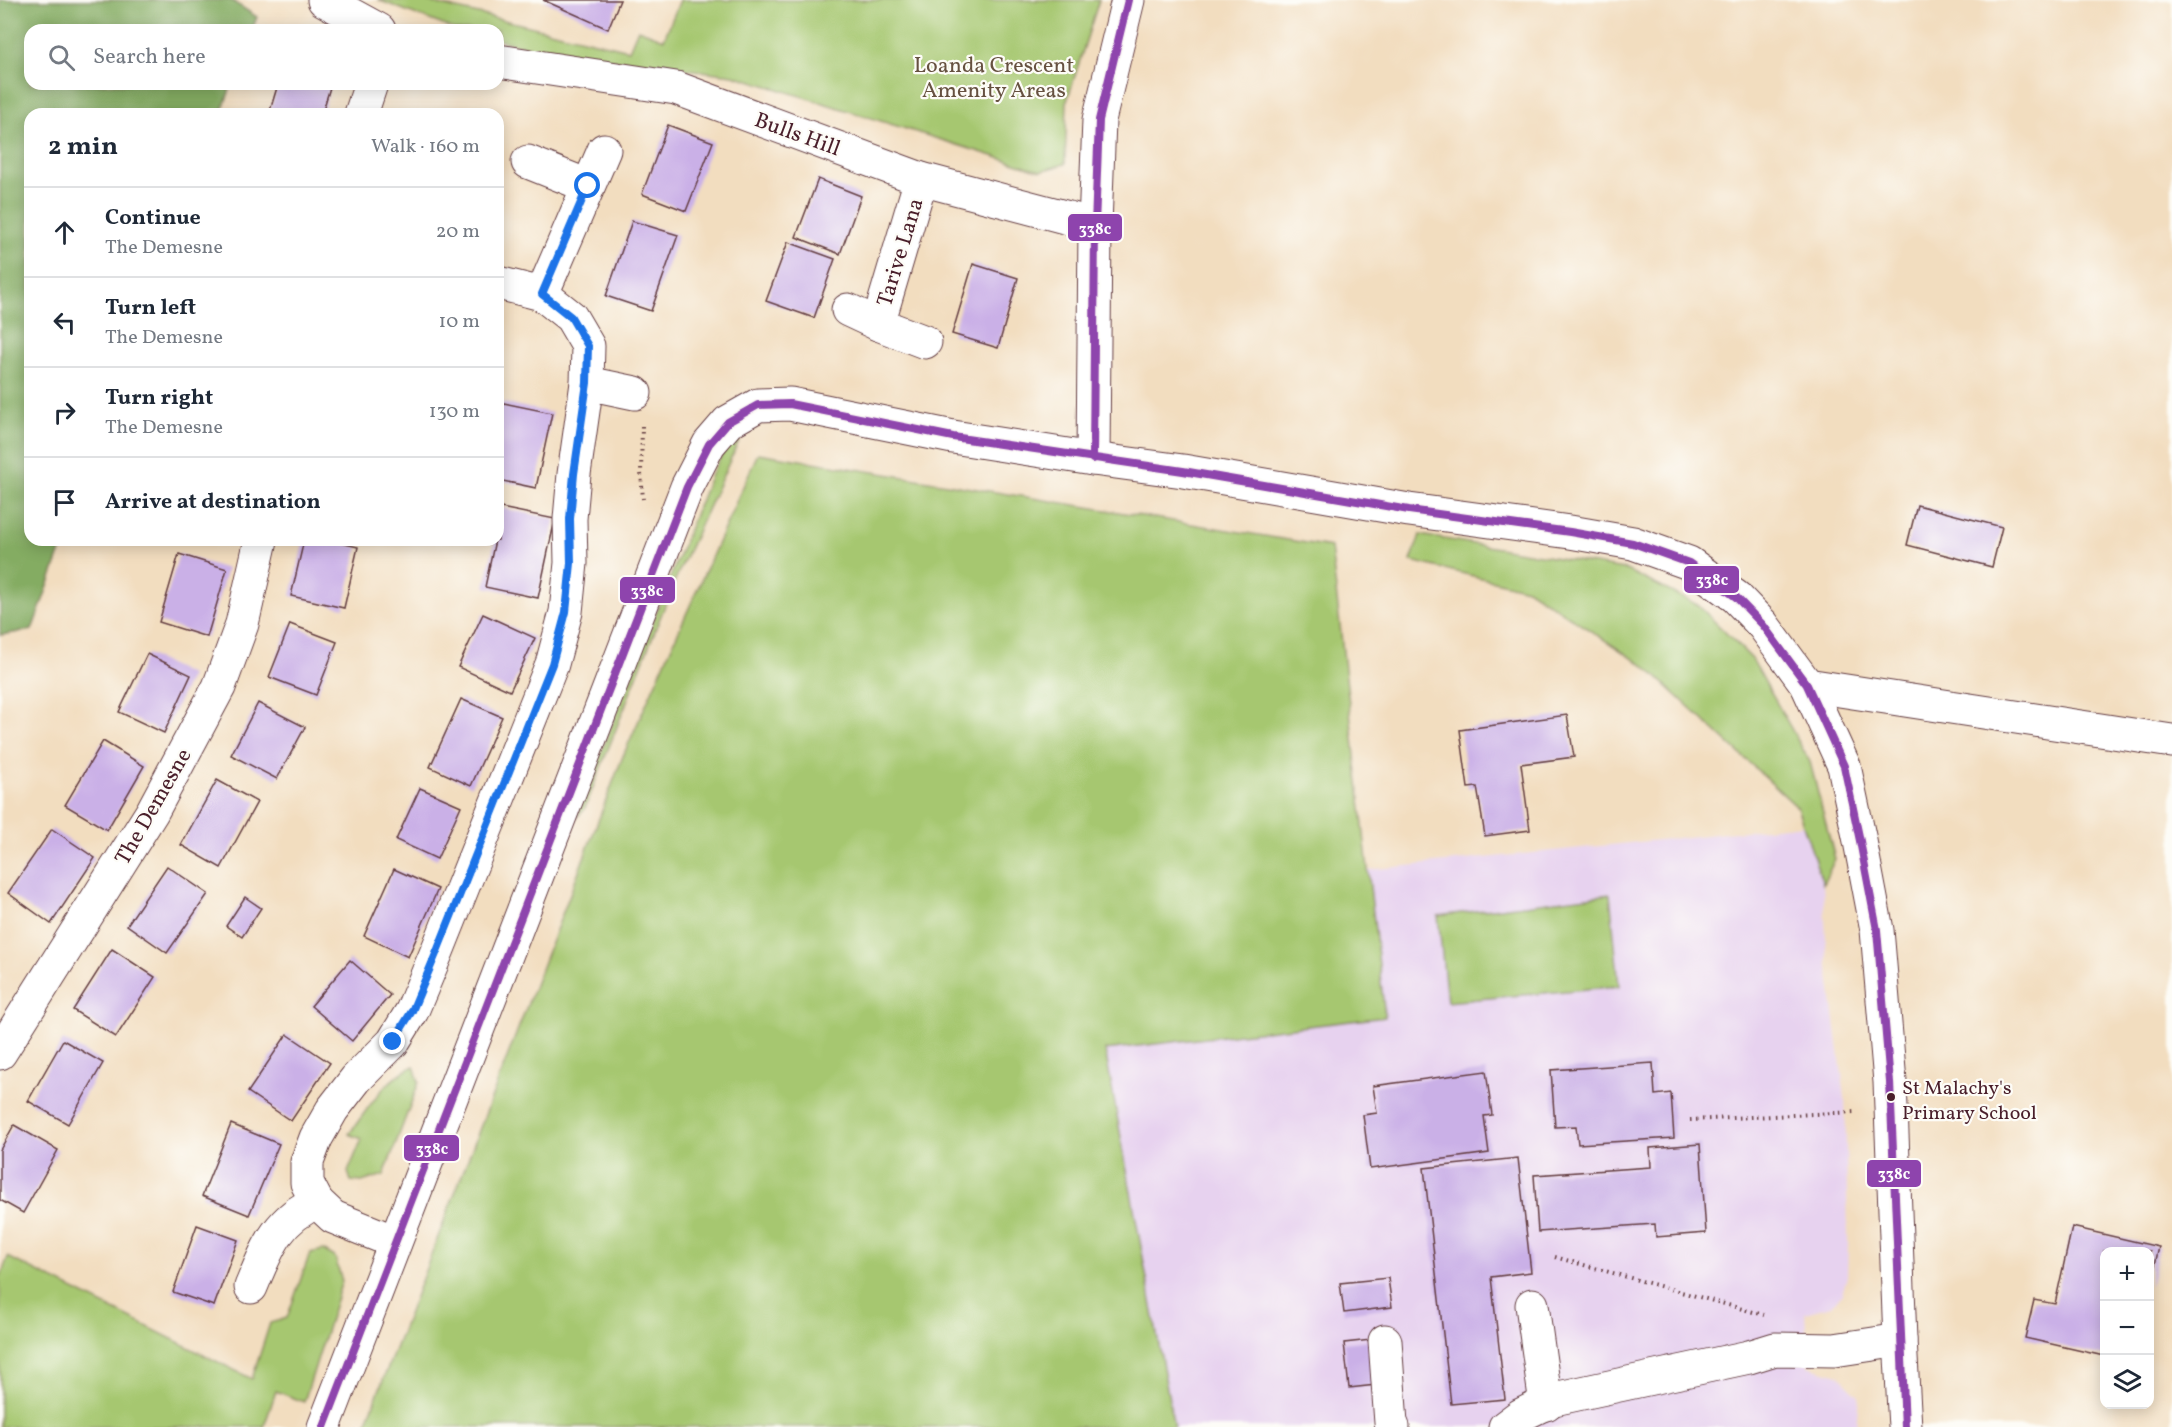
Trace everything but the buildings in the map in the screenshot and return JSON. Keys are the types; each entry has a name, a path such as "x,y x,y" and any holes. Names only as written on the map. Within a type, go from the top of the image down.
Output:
{"street":[{"path":"324,0 368,24"},
{"path":"1093,459 1095,225 1099,120 1128,0"},
{"name":"Bulls Hill","path":"504,62 676,88 921,179 1095,225"},
{"path":"363,108 370,90"},
{"path":"542,294 604,150"},
{"path":"528,162 588,186"},
{"name":"Tarive Lana","path":"878,324 921,179"},
{"path":"394,1242 333,1217 317,1202 307,1183 307,1162 316,1138 332,1110 356,1079 393,1042 412,1011 552,664 566,612 571,563 570,519 587,383 588,346 571,317 542,294 504,284"},
{"name":"Tarive Lana","path":"848,310 925,342"},
{"path":"587,383 635,393"},
{"path":"324,1427 687,487 709,444 728,422 758,405 790,404 953,437 1183,471 1409,510 1633,543 1689,563 1736,597 1762,625 1807,685 1844,766 1877,930 1892,1111 1905,1427"},
{"name":"The Demesne","path":"0,1053 152,812 219,687 242,624 260,546"},
{"path":"1807,685 2172,741"},
{"path":"251,1287 268,1246 283,1224 301,1209 317,1202"},
{"path":"1533,1305 1546,1404"},
{"path":"1385,1341 1390,1423 1393,1427"},
{"path":"1505,1427 1521,1415 1554,1399 1749,1357 1775,1349 1834,1350 1900,1341"}],"path":[{"path":"635,393 643,431 641,473 644,503 649,518 669,534"},
{"path":"1690,1120 1855,1112"},
{"path":"1554,1257 1766,1316"}],"shaded area":[{"name":"St Malachy's Primary School","path":"1804,825 1823,884 1827,960 1845,1098 1848,1242 1847,1276 1842,1294 1831,1306 1805,1313 1808,1366 1838,1375 1859,1396 1856,1427 1174,1427 1105,1049 1384,1017 1368,870"}],"green space":[{"path":"0,0 231,0 257,17 254,24 24,24 24,90 230,90 223,108 24,108 24,546 63,546 32,630 0,635"},
{"name":"Loanda Crescent Amenity Areas","path":"378,0 428,0 428,2 629,50 638,29 664,39 680,0 1099,0 1067,101 1065,164 1041,171 733,75 542,51 504,42 504,24 440,24"},
{"path":"743,432 675,580 584,810 575,819 711,474 733,435"},
{"path":"758,453 1331,547 1385,1017 1105,1050 1174,1427 365,1427 623,756"},
{"path":"1420,535 1624,569 1698,605 1752,659 1810,762 1835,859 1823,884 1797,807 1646,667 1527,589 1411,561"},
{"path":"1610,894 1619,986 1447,1002 1438,916"},
{"path":"414,1066 419,1082 384,1175 362,1182 351,1181 348,1172 362,1139 349,1134 386,1086 394,1078"},
{"path":"323,1250 335,1257 342,1281 304,1402 276,1391 264,1427 0,1427 0,1278 8,1257 252,1379 270,1323 287,1318 310,1253"}],"transit line":[{"name":"338c","path":"1093,459 1095,225 1099,120 1128,0"},
{"name":"338c","path":"324,1427 687,487 709,444 728,422 758,405 790,404 953,437 1183,471 1409,510 1633,543 1689,563 1736,597 1763,625 1807,685 1844,766 1860,841 1877,930 1890,1082 1905,1427"}],"place":[{"name":"St Malachy's Primary School","path":"1891,1097"}],"route":[{"path":"393,1042 412,1011 438,949 552,664 566,612 571,563 570,519 587,383 588,346 571,317 542,294 588,186"}]}
